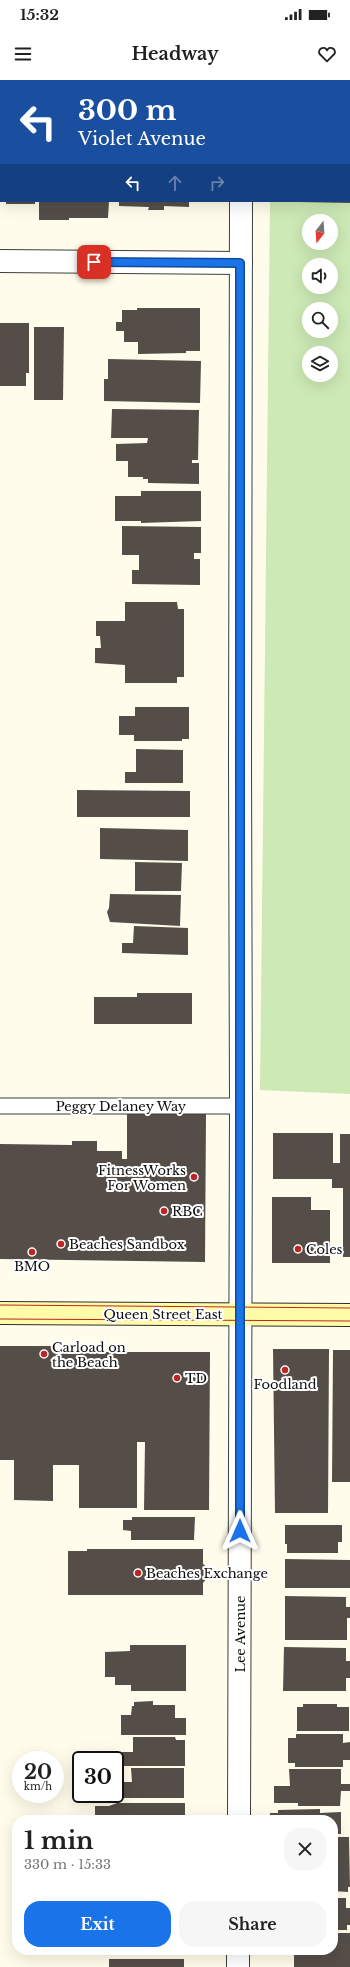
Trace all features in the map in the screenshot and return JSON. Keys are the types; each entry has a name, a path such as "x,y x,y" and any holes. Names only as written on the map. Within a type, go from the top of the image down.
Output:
{"main road":[{"name":"Queen Street East","path":"0,1312 350,1315"}],"street":[{"name":"Lee Avenue","path":"239,1815 241,202"},
{"path":"0,261 240,263"},
{"path":"238,1955 238,1967"}],"lane":[{"name":"Peggy Delaney Way","path":"0,1106 241,1106"}],"green space":[{"path":"270,202 350,202 350,1094 260,1090"}],"building":[{"path":"6,202 35,202 35,204 6,204"},
{"path":"39,202 109,202 108,218 39,220"},
{"path":"119,202 189,202 189,207 164,206 164,210 148,210 149,207 119,206"},
{"path":"299,202 350,202 350,203"},
{"path":"137,308 200,308 200,351 186,351 186,353 138,354 138,342 124,342 124,331 116,331 116,322 122,322 122,310 137,310"},
{"path":"0,323 29,323 29,373 26,373 26,386 0,386"},
{"path":"34,327 64,327 63,400 34,400"},
{"path":"108,359 201,361 200,403 104,401 104,379 108,379"},
{"path":"112,409 199,410 198,460 192,460 192,463 199,463 199,484 148,483 148,479 143,479 143,477 128,477 128,461 116,461 116,444 147,443 148,438 111,438"},
{"path":"141,491 201,491 201,521 141,523 141,521 115,521 115,496 141,496"},
{"path":"122,526 201,527 201,553 194,553 194,559 200,559 200,585 132,584 132,570 139,570 139,555 122,555"},
{"path":"125,602 177,602 178,609 184,609 184,677 177,677 177,683 125,683 125,665 95,663 95,648 101,648 100,636 96,636 96,621 125,621"},
{"path":"135,707 189,707 189,739 182,739 182,741 134,741 134,735 119,735 119,716 135,716"},
{"path":"136,749 183,750 183,783 125,783 125,772 136,772"},
{"path":"77,790 190,791 190,817 77,817"},
{"path":"100,828 188,830 188,861 100,859"},
{"path":"135,862 182,863 181,891 135,891"},
{"path":"110,894 181,895 180,926 110,922 107,912 109,908"},
{"path":"134,926 188,928 188,955 122,953 122,943 133,943"},
{"path":"137,993 192,993 192,1024 94,1024 94,997 137,997"},
{"path":"127,1107 177,1108 177,1114 206,1114 205,1262 0,1259 0,1144 72,1145 72,1141 97,1141 97,1151 122,1151 122,1159 127,1159"},
{"path":"273,1133 333,1133 333,1163 340,1163 340,1134 350,1134 350,1257 343,1257 343,1188 332,1188 332,1179 273,1179"},
{"path":"272,1197 311,1197 311,1210 330,1210 330,1263 272,1263"},
{"path":"0,1346 54,1346 53,1352 210,1352 209,1510 144,1510 145,1442 137,1442 137,1508 79,1508 79,1465 53,1465 53,1501 14,1500 14,1460 0,1460"},
{"path":"273,1349 329,1349 328,1513 275,1513"},
{"path":"333,1350 350,1350 350,1482 332,1482"},
{"path":"132,1517 195,1517 194,1540 131,1540 131,1531 123,1530 123,1520 132,1520"},
{"path":"285,1525 342,1525 342,1542 338,1542 338,1553 287,1553 287,1544 285,1544"},
{"name":"Beaches Exchange","path":"87,1549 203,1549 203,1564 208,1568 207,1578 203,1583 203,1595 68,1595 68,1551 87,1551"},
{"path":"285,1559 350,1560 350,1588 285,1588"},
{"path":"285,1596 346,1597 346,1607 350,1607 350,1618 347,1618 347,1640 285,1640"},
{"path":"130,1645 186,1645 186,1691 131,1691 131,1685 115,1685 115,1677 105,1677 105,1652 130,1651"},
{"path":"284,1647 346,1648 346,1661 350,1661 350,1678 346,1678 346,1691 283,1691"},
{"path":"153,1701 153,1705 175,1705 175,1718 186,1718 186,1735 121,1735 121,1715 131,1715 134,1702"},
{"path":"303,1704 337,1704 337,1707 349,1707 349,1731 297,1731 297,1707 303,1707"},
{"path":"296,1734 343,1734 343,1743 350,1742 350,1760 343,1760 343,1767 295,1767 295,1763 288,1763 288,1738 296,1738"},
{"path":"133,1737 175,1737 176,1740 185,1740 185,1766 124,1766 124,1752 133,1752"},
{"path":"131,1768 184,1768 184,1798 124,1798 124,1782 132,1782"},
{"path":"289,1769 341,1769 341,1784 350,1784 350,1791 341,1791 340,1806 298,1806 298,1803 274,1803 274,1786 290,1786"},
{"path":"117,1803 185,1803 185,1815 95,1815 95,1806 109,1806"},
{"path":"320,1809 320,1813 341,1812 341,1834 338,1834 338,1815 270,1815 270,1813 278,1813 278,1810"},
{"path":"338,1837 349,1837 350,1887 348,1887 348,1892 338,1891"},
{"path":"338,1898 346,1898 346,1908 350,1908 350,1925 347,1925 347,1930 338,1930"},
{"path":"338,1933 350,1933 350,1967 294,1967 294,1955 338,1955"},
{"path":"109,1959 184,1959 184,1967 109,1967"}],"tram line":[{"path":"0,1305 350,1308"},
{"path":"0,1319 350,1321"}],"place":[{"name":"FitnessWorks For Women","path":"194,1177"},
{"name":"RBC","path":"164,1211"},
{"name":"Beaches Sandbox","path":"61,1244"},
{"name":"Coles","path":"298,1249"},
{"name":"BMO","path":"32,1252"},
{"name":"Carload on the Beach","path":"44,1354"},
{"name":"Foodland","path":"285,1370"},
{"name":"TD","path":"177,1378"},
{"name":"Beaches Exchange","path":"138,1573"}],"route":[{"path":"94,262 240,263 240,1531"}]}
